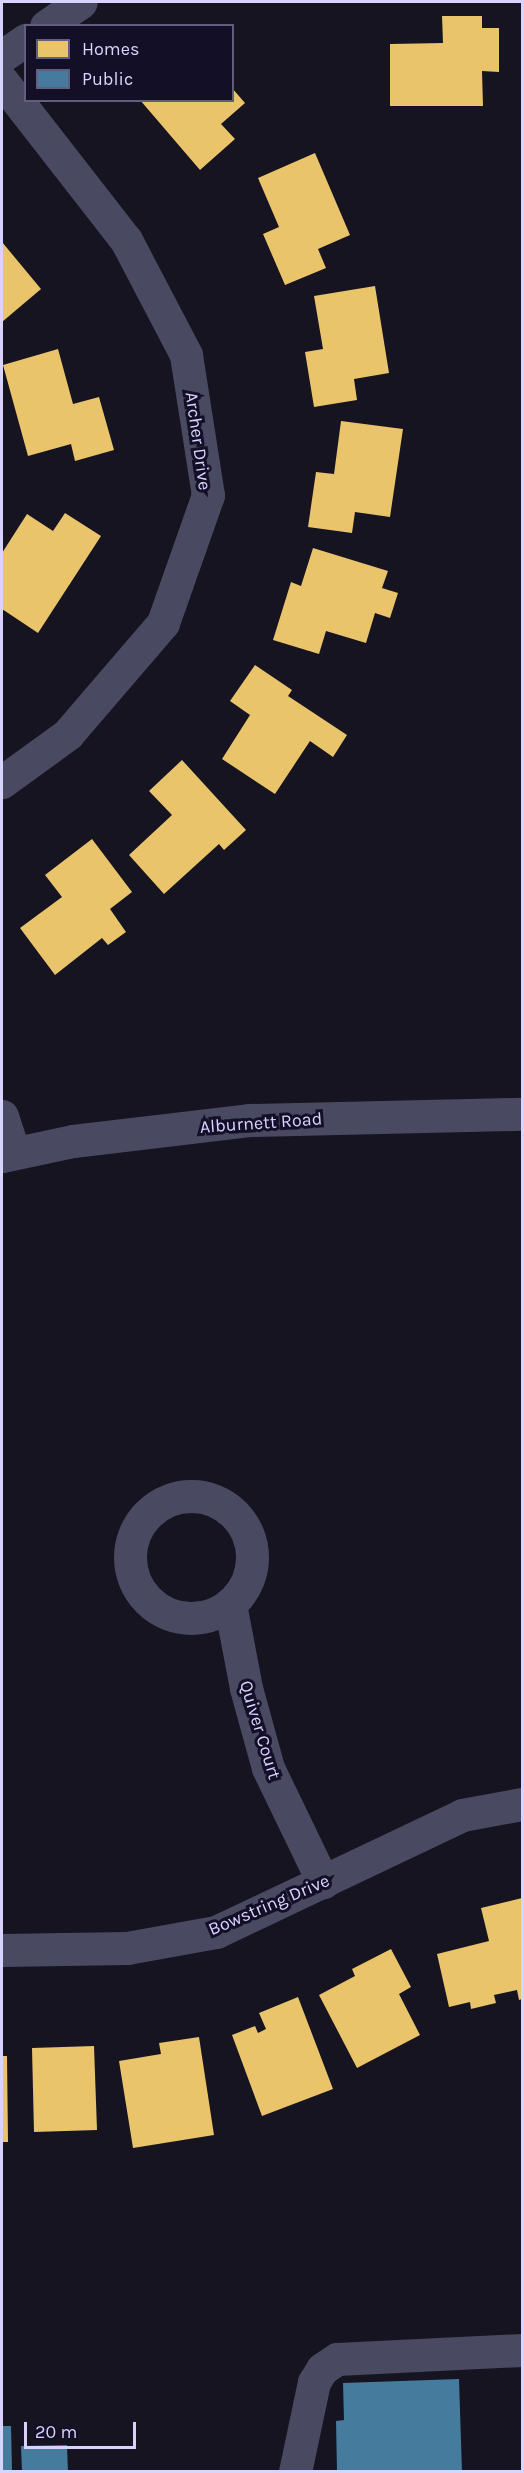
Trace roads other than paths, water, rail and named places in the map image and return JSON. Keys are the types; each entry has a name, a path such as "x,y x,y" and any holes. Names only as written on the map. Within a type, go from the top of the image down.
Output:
{"street":[{"path":"49,24 81,2"},
{"path":"2,56 24,41"},
{"name":"Archer Drive","path":"2,81 126,240 186,356 208,495 163,623 68,734 2,782"},
{"name":"Alburnett Road","path":"8,1154 73,1141 249,1120 522,1114"},
{"path":"2,1116 8,1154"},
{"name":"Quiver Court","path":"230,1604 246,1688 268,1768 323,1882"},
{"name":"Bowstring Drive","path":"2,1950 127,1948 216,1932 462,1815 522,1804"},
{"path":"295,2472 314,2382 322,2369 337,2359 522,2350"}]}
